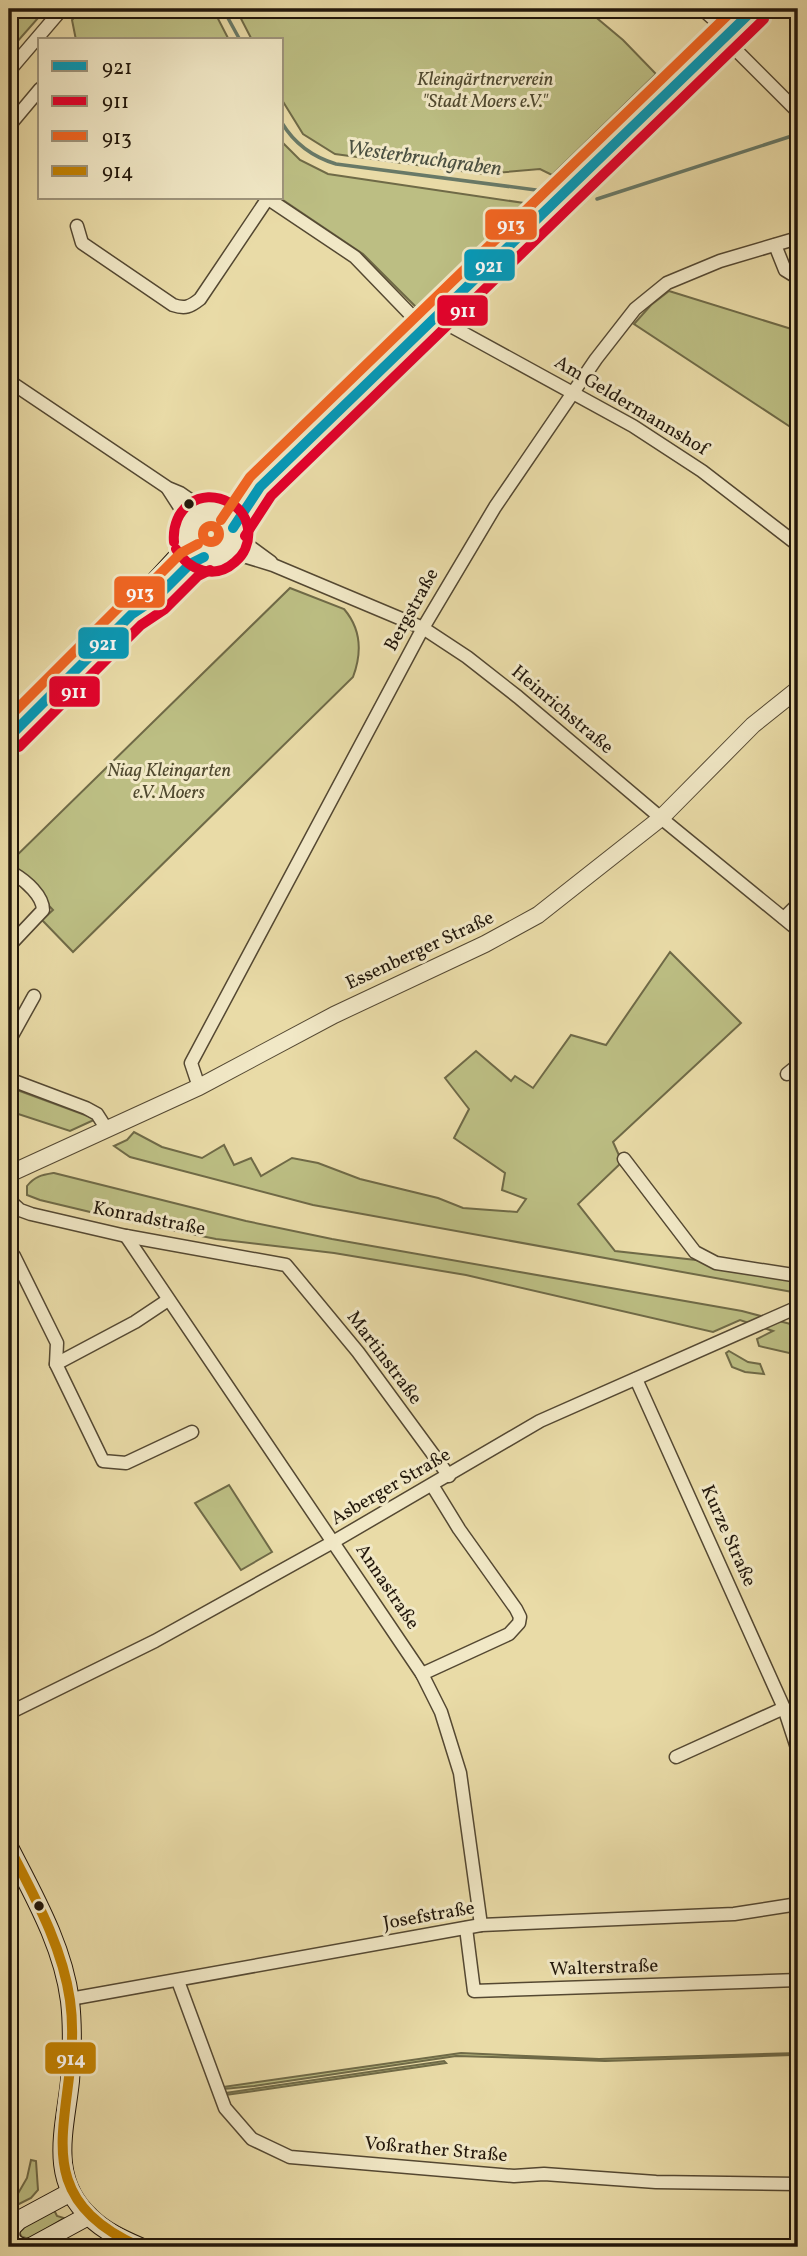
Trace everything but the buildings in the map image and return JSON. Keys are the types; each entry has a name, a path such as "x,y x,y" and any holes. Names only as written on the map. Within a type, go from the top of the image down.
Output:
{"main road":[{"path":"188,542 196,553 204,557 217,557 225,528 260,487 754,9"},
{"path":"132,614 147,590 181,553 188,542 190,523 197,515 225,528"},
{"path":"9,737 132,614 156,598 190,564 204,557"},
{"path":"9,1847 16,1880 54,1940 70,1999 69,2081 61,2135 62,2161 71,2192 88,2216 105,2230 140,2247"},
{"path":"21,2247 13,2242 10,2229 19,2220 71,2192"},
{"path":"31,2247 88,2216"}],"street":[{"path":"9,71 62,9"},
{"path":"702,9 798,112"},
{"path":"9,126 38,91"},
{"path":"77,226 82,243 173,305 182,308 191,306 200,299 266,200"},
{"name":"Am Geldermannshof","path":"270,200 355,257 410,314 449,324 576,392 702,471 798,545"},
{"name":"Bergstraße","path":"199,1087 191,1063 423,628 495,507 596,359 635,309 667,283 693,271 798,239"},
{"path":"775,245 785,270 798,278"},
{"name":"Heinrichstraße","path":"9,382 168,488 180,493 225,528 263,564 274,565 423,628 467,657 798,930"},
{"path":"168,488 190,523"},
{"name":"Essenberger Straße","path":"9,1174 199,1087 334,1015 485,944 538,915 660,818 753,725 798,689"},
{"path":"9,708 23,723"},
{"path":"9,877 14,874 19,877 41,900 43,910 9,946"},
{"path":"784,918 798,904"},
{"path":"9,1041 34,996"},
{"path":"787,1074 798,1065"},
{"path":"9,1079 86,1108 97,1114 106,1128"},
{"path":"624,1159 695,1252 716,1263 798,1278"},
{"name":"Konradstraße","path":"9,1200 20,1210 31,1214 126,1236 286,1265"},
{"name":"Annastraße","path":"126,1236 422,1674 441,1712 460,1773 481,1926"},
{"path":"9,1250 57,1343 56,1364 103,1461 126,1463 192,1432"},
{"name":"Martinstraße","path":"286,1265 358,1352 449,1476"},
{"path":"56,1364 135,1322 168,1300"},
{"name":"Asberger Straße","path":"9,1713 155,1640 333,1542 540,1421 798,1307"},
{"name":"Kurze Straße","path":"636,1379 784,1708 798,1751"},
{"path":"422,1674 509,1634 520,1623 516,1609 452,1519 432,1485"},
{"path":"676,1757 784,1708"},
{"name":"Josefstraße","path":"70,1999 481,1926 734,1914 798,1905"},
{"name":"Walterstraße","path":"466,1928 474,1991 798,1980"},
{"name":"Voßrather Straße","path":"178,1981 225,2108 252,2139 290,2157 514,2176 544,2174 656,2182 798,2184"}],"green space":[{"path":"9,9 46,9 17,42"},
{"path":"81,9 213,9 228,38 76,38 72,20"},
{"name":"Kleingärtnerverein \"Stadt Moers e.V.\"","path":"236,9 586,9 623,40 656,74 552,175 540,169 483,174 335,154 303,134 284,103 284,38 251,38"},
{"path":"284,144 300,160 328,174 524,203 416,307 363,254 283,200"},
{"path":"669,291 798,331 798,432 634,324 651,305"},
{"path":"211,520 222,524 226,535 222,546 211,550 200,546 196,535 200,524"},
{"name":"Niag Kleingarten e.V. Moers","path":"290,588 344,609 350,617 359,642 353,677 73,952 42,920 53,910 9,863"},
{"path":"670,952 741,1023 613,1142 622,1162 578,1204 615,1251 705,1261 798,1281 798,1293 313,1205 130,1157 114,1146 127,1140 134,1132 162,1147 202,1158 224,1145 234,1165 251,1158 261,1176 292,1158 318,1163 360,1179 438,1198 463,1208 517,1212 526,1199 502,1190 505,1173 454,1138 469,1109 445,1078 476,1051 511,1081 515,1076 533,1088 571,1035 606,1045"},
{"path":"9,1087 96,1119 70,1131 9,1111"},
{"path":"54,1173 246,1221 332,1239 742,1311 798,1326 798,1355 759,1346 757,1339 773,1331 740,1320 713,1332 466,1275 334,1253 216,1239 132,1222 27,1195 27,1186 33,1180"},
{"path":"729,1351 748,1362 760,1364 764,1374 745,1372 732,1367 726,1353"},
{"path":"229,1485 272,1552 241,1570 195,1503"},
{"path":"461,2053 525,2058 456,2056 254,2086 223,2087"},
{"path":"798,2053 605,2061 527,2058 599,2059"},
{"path":"444,2061 446,2063 226,2095 225,2093"},
{"path":"31,2160 36,2161 38,2190 31,2198 9,2209 27,2178"},
{"path":"53,2208 57,2216 64,2218 30,2239 22,2237 18,2231"}],"waterway":[{"name":"Westerbruchgraben","path":"223,9 239,38"},
{"name":"Westerbruchgraben","path":"284,126 305,148 336,164 536,190"},
{"name":"Westerbruchgraben","path":"597,199 798,134"}],"transit line":[{"name":"913","path":"221,520 250,477 734,9"},
{"name":"921","path":"233,528 260,487 754,9"},
{"name":"911","path":"245,536 271,496 764,19"},
{"name":"911","path":"174,542 174,530 182,511 198,499 219,498 230,503 238,508 247,523 248,540 241,556 219,571 195,568 181,557 176,549"},
{"name":"913","path":"208,526 214,526 219,534 217,540 208,542 203,537 203,531 208,526"},
{"name":"913","path":"9,717 122,604 147,587 181,553 198,544"},
{"name":"921","path":"9,737 132,614 156,598 190,564 204,557"},
{"name":"911","path":"19,747 141,625 165,609 198,576 210,570"},
{"name":"914","path":"9,1847 54,1940 70,2000 72,2039 63,2142 66,2172 77,2199 101,2224 140,2247"}]}
